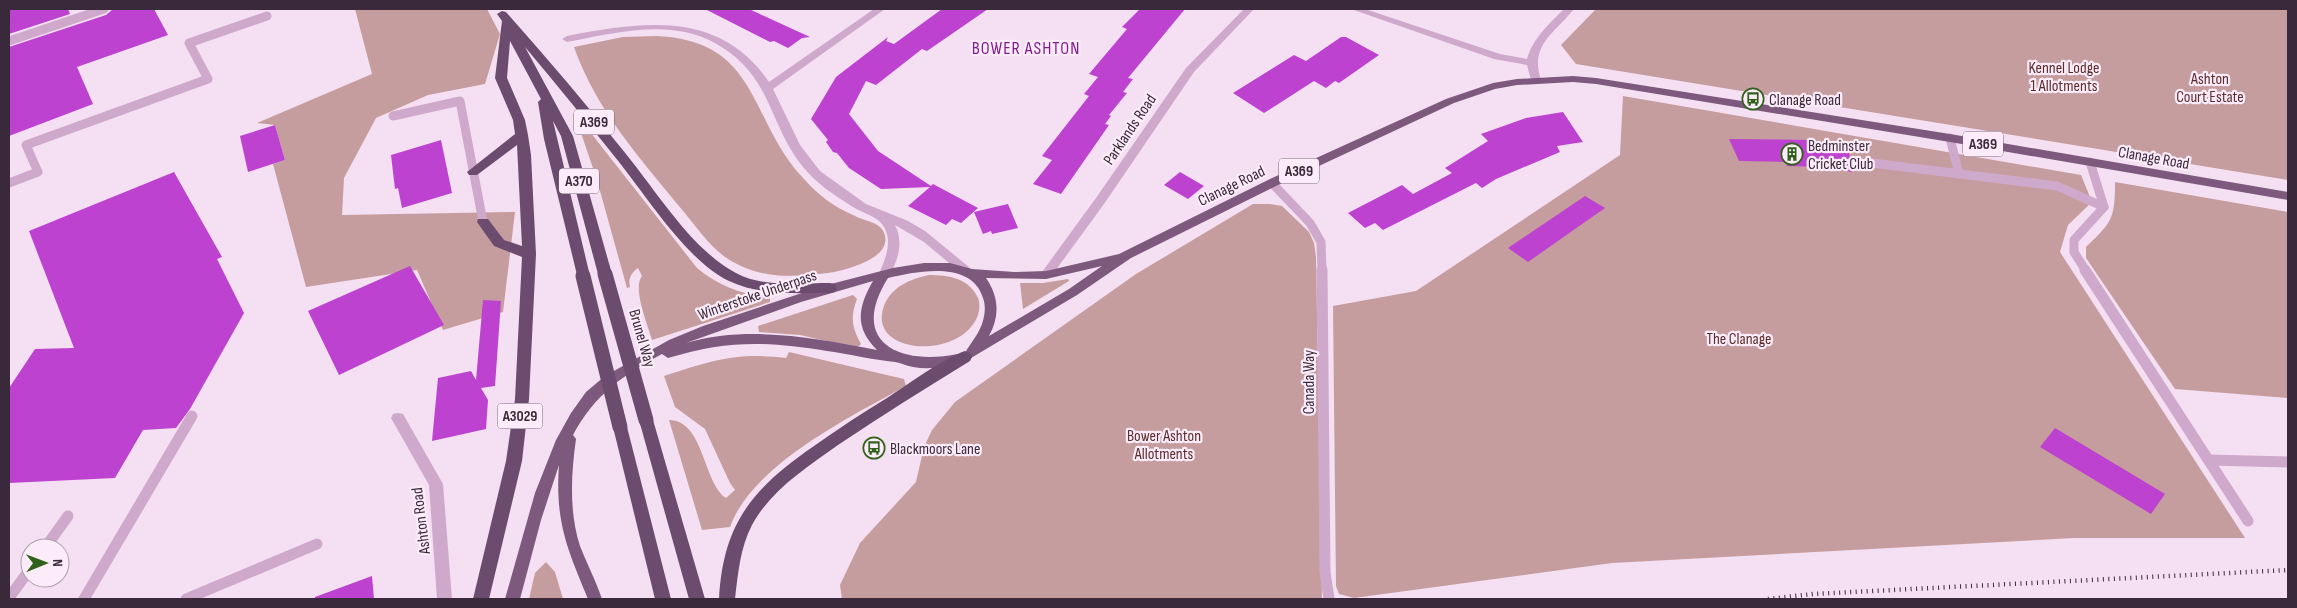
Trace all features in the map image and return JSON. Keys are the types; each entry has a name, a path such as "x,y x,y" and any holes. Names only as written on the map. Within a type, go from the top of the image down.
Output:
{"highway":[{"name":"Brunel Way","path":"502,15 567,136 697,599"},
{"name":"A3029","path":"482,599 514,461 522,398 529,254 525,155 522,135 519,120 501,78 502,15"},
{"name":"A369","path":"502,15 574,97 684,233 719,269 732,277 760,286 830,288"},
{"name":"Brunel Way","path":"542,92 550,140 663,599"},
{"path":"473,172 522,135"},
{"path":"483,222 500,243 529,254"},
{"path":"727,599 729,574 738,539 746,520 759,501 775,484 792,469 847,431 968,355"}],"main road":[{"name":"Clanage Road","path":"968,355 1073,292 1127,255 1272,183 1474,92 1492,86 1536,80 1573,78 1596,81 1950,138 2288,196"},
{"name":"Clanage Road","path":"968,272 1022,276 1046,275 1127,255"},
{"name":"A369","path":"885,274 925,268 968,272"},
{"path":"885,274 875,288 866,322 878,343 897,359 921,363 968,355 988,327 991,303 982,282 968,272"},
{"name":"Winterstoke Underpass","path":"512,599 550,469 570,427 592,395 620,373 684,338 830,288 885,274"},
{"name":"Winterstoke Underpass","path":"646,359 719,340 752,338 808,342 897,359"},
{"name":"Winterstoke Underpass","path":"570,427 565,463 565,495 569,532 595,599"}],"street":[{"path":"767,88 880,9"},
{"name":"Parklands Road","path":"1046,275 1100,201 1166,102 1190,70 1249,9"},
{"path":"1356,9 1498,57 1531,63"},
{"path":"1536,80 1531,63 1534,52 1543,36 1569,9"},
{"path":"567,39 640,27 663,26 690,30 713,38 732,49 752,66 767,88 792,138 811,170 837,192 883,217 905,224 968,272"},
{"path":"883,217 891,226 895,237 895,244 885,274"},
{"name":"Ashton Road","path":"398,418 436,484 444,599"}],"lane":[{"path":"9,41 104,9"},
{"path":"9,183 38,172 26,144 208,79 189,43 267,16"},
{"path":"393,116 460,101 483,222"},
{"path":"1950,138 1959,174"},
{"path":"2090,162 2104,207"},
{"path":"1872,163 2057,186 2104,207"},
{"name":"Canada Way","path":"1272,183 1310,224 1321,242 1324,313 1325,572 1329,599"},
{"path":"2104,207 2074,240 2074,252 2248,520"},
{"path":"84,599 192,416"},
{"path":"2209,460 2288,462"},
{"path":"52,538 68,516"},
{"path":"186,599 317,544"},
{"path":"9,598 20,583"}],"green space":[{"path":"355,9 487,9 500,34 485,84 428,95 376,118 344,178 342,215 515,212 503,312 443,330 417,270 306,287 273,164 285,160 275,125 257,123 372,74"},
{"name":"Kennel Lodge 1 Allotments","path":"1596,9 2288,9 2288,180 1576,64 1561,45"},
{"path":"657,36 691,41 716,52 734,68 748,88 786,156 804,179 833,204 856,217 874,223 882,229 885,234 885,243 879,253 866,262 834,272 780,276 746,268 727,258 713,247 652,174 607,113 583,70 574,47 623,37"},
{"name":"The Clanage","path":"1623,96 2081,175 2092,202 2068,225 2060,252 2245,538 2074,538 1612,563 1354,598 1339,594 1336,586 1333,306 1416,291 1620,155"},
{"path":"583,123 697,268 722,284 749,294 770,298 770,302 652,340 640,298 639,282 642,276 638,268 632,274 629,281 630,287 627,288 597,180 578,124"},
{"path":"2115,182 2288,212 2288,398 2175,389 2086,258 2086,247 2102,232 2113,212"},
{"name":"Bower Ashton Allotments","path":"1253,204 1282,206 1309,232 1314,243 1316,257 1322,599 842,599 840,585 860,543 916,482 924,447 932,430 955,402 1136,274"},
{"path":"929,275 950,277 964,282 974,291 979,301 979,308 974,323 963,335 947,342 930,346 914,346 899,341 888,333 882,321 884,306 887,299 896,289 915,279"},
{"path":"1068,279 1069,281 1023,309 1020,283 1043,283"},
{"path":"853,295 857,299 853,311 853,322 861,344 857,348 800,335 759,332 758,326"},
{"path":"789,352 904,379 906,386 832,428 781,463 759,483 742,504 730,527 702,530 669,420 681,423 689,430 702,453 718,490 726,498 735,490 705,429 675,407 664,376 724,359 752,356 786,358"},
{"path":"546,562 555,572 563,599 529,599 535,573"}],"building":[{"path":"9,9 68,9 70,14 9,34"},
{"path":"113,9 154,9 168,35 77,67 93,104 9,136 9,47 106,15"},
{"path":"705,9 749,9 810,37 802,38 788,48 774,41 770,42"},
{"path":"942,9 988,9 927,51 922,49 876,85 866,81 849,114 878,151 931,186 933,184 978,208 961,223 952,219 946,225 908,206 930,187 881,189 849,168 837,153 833,152 826,142 828,140 811,119 836,77 888,37 886,41 894,44"},
{"path":"1140,9 1185,9 1128,78 1133,79 1123,92 1127,93 1109,115 1111,116 1105,124 1109,125 1061,194 1033,184 1052,160 1042,156 1089,96 1084,94 1098,77 1089,74 1127,29 1122,27"},
{"path":"1341,37 1346,37 1379,55 1339,83 1335,81 1326,88 1314,81 1264,113 1233,93 1294,55 1306,61"},
{"path":"1563,112 1583,142 1557,146 1560,152 1496,179 1482,188 1476,183 1383,230 1375,223 1365,228 1348,213 1402,185 1413,194 1452,173 1445,168 1488,141 1481,134 1526,118"},
{"path":"275,125 285,160 248,172 240,136"},
{"name":"Bedminster Cricket Club","path":"1729,139 1813,140 1848,146 1852,172 1825,167 1787,166 1786,162 1739,161"},
{"path":"441,140 452,193 402,208 398,188 395,189 391,155"},
{"path":"174,172 222,257 217,259 244,313 190,409 176,428 143,430 115,478 9,483 9,388 35,349 74,348 29,231"},
{"path":"1180,172 1204,186 1188,199 1164,185"},
{"path":"1585,196 1605,208 1528,262 1508,248"},
{"path":"1008,204 1018,228 992,234 991,231 983,234 974,212"},
{"path":"410,266 444,325 339,375 308,311"},
{"path":"483,300 501,301 495,386 481,388 488,400 486,429 432,441 438,378 471,371 476,380"},
{"path":"2055,428 2165,494 2151,514 2040,447"},
{"path":"372,576 374,599 315,599 315,597"}],"railway":[{"path":"1768,599 1813,594 2288,570"}],"place":[{"name":"Clanage Road","path":"1753,99"},
{"name":"Bedminster Cricket Club","path":"1792,154"},
{"name":"Blackmoors Lane","path":"874,448"}],"district":[{"name":"BOWER ASHTON","path":"1026,48"}],"park label":[{"name":"Ashton Court Estate","path":"2210,87"}]}
